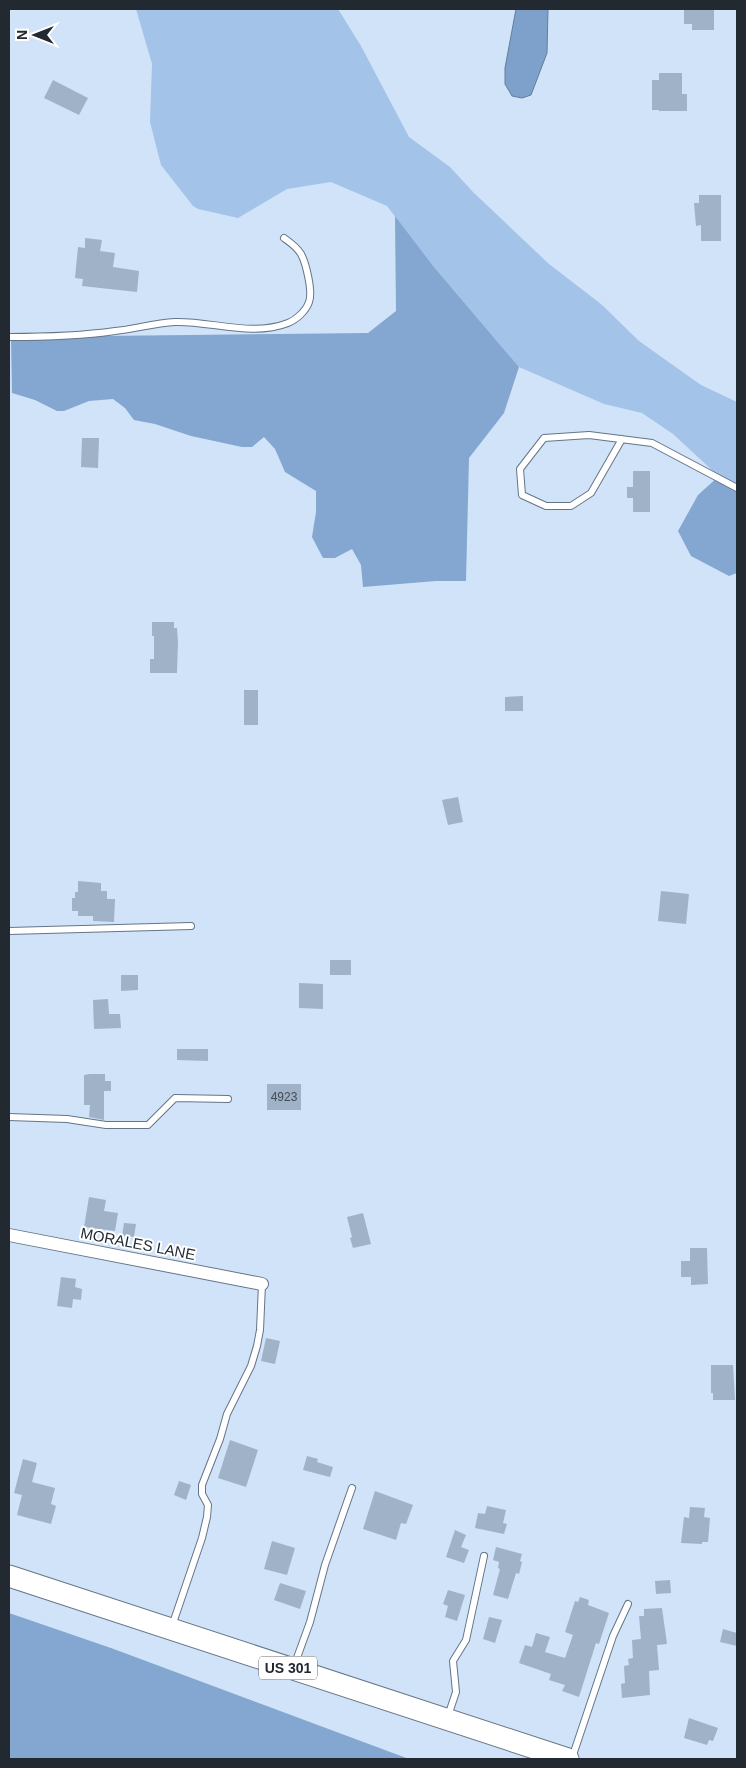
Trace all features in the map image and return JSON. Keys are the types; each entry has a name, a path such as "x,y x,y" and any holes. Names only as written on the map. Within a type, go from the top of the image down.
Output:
{"main road":[{"name":"US 301","path":"9,1576 570,1759"}],"street":[{"name":"MORALES LANE","path":"9,1235 262,1284"}],"lane":[{"path":"9,337 114,332 154,324 176,322 241,328 267,328 288,323 298,317 305,308 309,302 310,291 307,271 301,255 284,238"},
{"path":"622,439 591,493 571,506 546,506 522,494 520,469 544,438 589,435 622,439 652,443 737,488"},
{"path":"9,931 191,926"},
{"path":"9,1117 67,1119 106,1125 148,1125 175,1098 228,1098"},
{"path":"170,1629 194,1565 207,1517 208,1505 202,1494 202,1485 220,1439 227,1414 252,1366 260,1330 262,1284"},
{"path":"292,1669 310,1622 325,1565 352,1488"},
{"path":"447,1720 456,1692 454,1661 466,1640 484,1556"},
{"path":"570,1759 613,1636 628,1604"}],"shaded area":[{"path":"136,9 338,9 361,46 409,137 450,167 473,192 549,264 601,304 639,341 701,385 737,402 737,488 713,471 673,434 642,413 604,404 519,367 434,267 387,206 331,182 287,189 238,218 198,209 193,206 161,165 150,122 152,64"},
{"path":"516,9 548,9 547,53 531,95 522,98 512,96 505,84 505,68"},
{"path":"395,216 434,267 519,367 504,413 469,458 466,581 436,581 363,587 361,565 352,549 335,558 323,558 312,537 316,512 316,491 285,472 275,449 264,437 252,447 242,447 191,436 155,424 134,420 125,408 113,399 89,401 64,411 57,411 35,400 12,393 11,337 368,333 396,311"},
{"path":"719,476 737,488 737,573 729,576 691,556 678,531 698,495"},
{"path":"9,1613 111,1648 409,1759 9,1759"}],"building":[{"path":"684,9 714,9 714,30 692,30 692,24 684,24"},
{"path":"659,73 682,73 682,94 687,94 687,111 652,110 652,80 659,80"},
{"path":"53,80 88,98 79,115 44,98"},
{"path":"699,195 721,195 721,241 701,241 701,225 696,226 694,203 699,203"},
{"path":"85,238 102,240 100,251 115,253 113,267 139,271 137,292 82,286 83,279 75,278 78,247 85,248"},
{"path":"82,438 99,438 98,468 81,467"},
{"path":"633,471 650,471 650,512 633,512 633,498 627,498 627,487 633,487"},
{"path":"152,622 174,622 174,628 177,628 177,673 150,673 150,659 154,659"},
{"path":"244,690 258,690 258,725 244,725"},
{"path":"523,696 523,711 505,711 505,697"},
{"path":"458,797 463,822 448,825 442,800"},
{"path":"78,881 101,883 101,891 107,891 107,899 115,899 114,922 93,921 93,916 78,916 78,911 72,911 72,898 75,898 75,892 78,892"},
{"path":"661,891 689,894 686,924 658,921"},
{"path":"330,960 351,960 351,975 330,975"},
{"path":"121,975 138,975 138,990 121,991"},
{"path":"299,983 323,984 323,1009 299,1008"},
{"path":"108,999 109,1014 120,1014 121,1028 94,1029 93,1000"},
{"path":"177,1049 208,1049 208,1061 177,1060"},
{"path":"105,1074 105,1081 111,1081 111,1091 104,1091 104,1120 89,1117 90,1105 84,1105 84,1075"},
{"path":"267,1084 301,1084 301,1110 267,1110"},
{"path":"89,1197 106,1200 104,1211 118,1213 115,1231 84,1227"},
{"path":"363,1213 371,1244 353,1248 347,1217"},
{"path":"124,1223 136,1224 134,1237 122,1236"},
{"path":"690,1248 707,1248 708,1284 691,1285 691,1277 681,1277 681,1261 690,1261"},
{"path":"61,1277 76,1279 75,1287 82,1289 81,1300 73,1299 72,1308 57,1306"},
{"path":"266,1338 280,1341 275,1364 261,1361"},
{"path":"711,1365 733,1365 735,1400 713,1400 713,1393 711,1393"},
{"path":"230,1440 258,1450 246,1487 218,1478"},
{"path":"307,1456 318,1459 317,1462 333,1467 330,1477 303,1470"},
{"path":"23,1459 37,1463 32,1482 55,1488 51,1504 56,1506 51,1524 17,1515 22,1495 14,1493"},
{"path":"179,1481 191,1485 186,1500 174,1495"},
{"path":"375,1491 413,1505 406,1524 401,1523 396,1540 363,1529"},
{"path":"487,1506 506,1510 503,1523 507,1524 504,1534 475,1528 478,1513 485,1514"},
{"path":"690,1507 705,1508 704,1517 710,1518 708,1542 702,1542 702,1544 681,1543 684,1517 689,1518"},
{"path":"455,1530 466,1535 461,1547 469,1550 464,1563 446,1557"},
{"path":"272,1541 295,1548 287,1575 264,1569"},
{"path":"496,1547 522,1554 519,1574 516,1573 508,1599 493,1595 500,1569 498,1568 499,1562 493,1560"},
{"path":"670,1580 671,1593 656,1594 655,1581"},
{"path":"280,1583 306,1591 300,1609 274,1600"},
{"path":"448,1590 465,1595 457,1621 445,1617 448,1606 443,1604"},
{"path":"580,1597 589,1600 588,1605 609,1613 599,1644 596,1643 579,1697 562,1691 565,1685 549,1680 551,1674 519,1663 525,1645 532,1647 536,1633 550,1637 545,1652 565,1658 573,1635 565,1632 575,1601 578,1602"},
{"path":"662,1608 667,1644 657,1645 659,1670 649,1671 650,1695 622,1698 621,1684 625,1683 624,1666 629,1665 628,1659 633,1658 632,1640 641,1639 639,1616 644,1616 644,1609"},
{"path":"489,1617 502,1620 495,1643 483,1639"},
{"path":"723,1629 737,1633 737,1646 720,1642"},
{"path":"689,1718 718,1728 713,1741 709,1740 707,1745 684,1738"}]}
